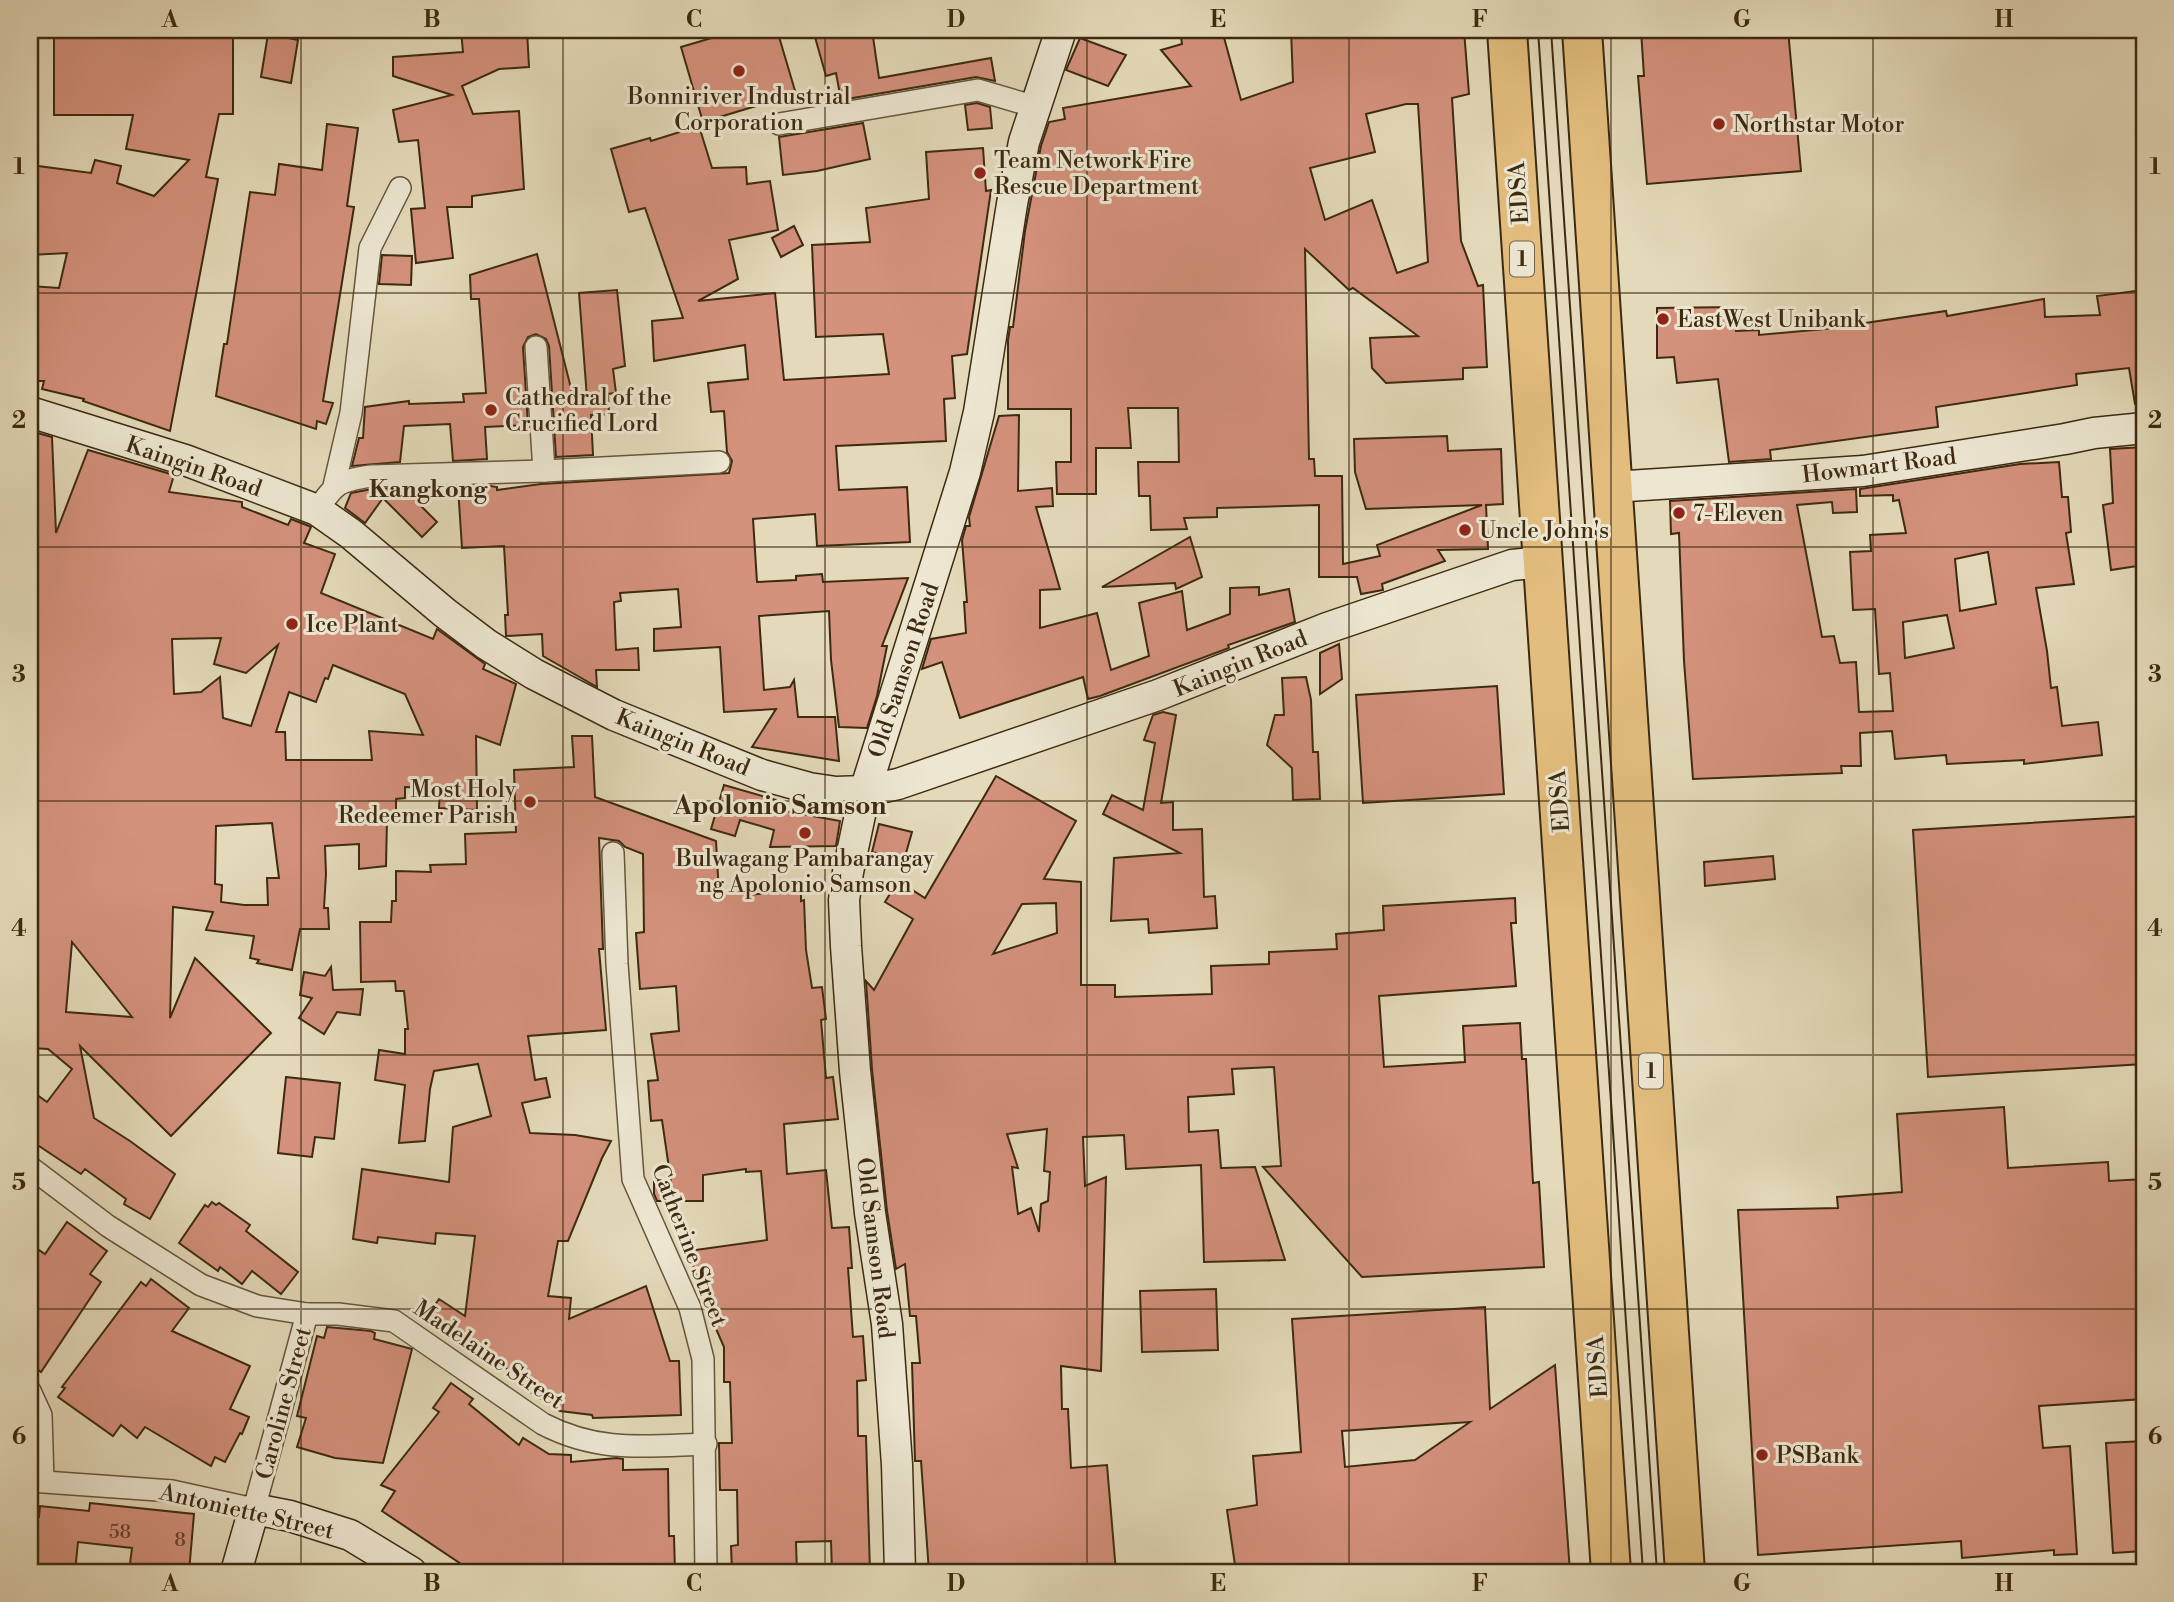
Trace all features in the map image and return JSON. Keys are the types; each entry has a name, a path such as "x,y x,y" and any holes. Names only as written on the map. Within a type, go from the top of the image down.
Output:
{"highway":[{"name":"EDSA","path":"1507,30 1611,1572"},
{"name":"1","path":"1582,30 1685,1572"}],"street":[{"name":"Old Samson Road","path":"900,1572 897,1465 887,1324 870,1213 855,1071 844,900 865,791 965,472 979,412 1024,142 1061,30"},
{"path":"779,124 978,90 1036,107"},
{"path":"326,498 351,413 370,247 400,188"},
{"path":"536,347 544,471"},
{"name":"Kaingin Road","path":"30,412 184,460 326,498 351,534 445,613 534,674 614,715 762,775 809,788 836,792 865,791 898,784 1158,695 1326,628 1512,565 1543,562"},
{"name":"Howmart Road","path":"1612,487 1863,471 2094,433 2144,428"},
{"path":"326,498 351,479 371,476 719,462"},
{"name":"Catherine Street","path":"613,853 617,964 633,1179 690,1308 703,1359 706,1572"},
{"name":"Madelaine Street","path":"30,1167 108,1226 201,1284 257,1306 307,1314 338,1314 394,1321 543,1424 565,1435 592,1443 626,1447 706,1444"},
{"name":"Caroline Street","path":"236,1572 307,1314"},
{"path":"30,1391 41,1415 36,1481"},
{"name":"Antoniette Street","path":"36,1481 172,1491 318,1524 350,1535 411,1572"}],"building":[{"path":"54,30 233,30 233,114 219,114 206,177 218,179 170,431 83,401 84,399 42,389 44,381 30,381 30,286 59,288 67,253 30,255 30,165 91,173 95,160 121,166 117,183 154,196 189,160 126,149 133,115 54,115"},
{"path":"461,30 527,30 529,67 499,69 462,86 473,114 519,111 524,189 472,196 472,207 447,207 453,258 416,263 411,209 425,208 418,140 399,142 393,110 452,95 393,76 393,57 463,52"},
{"name":"Bonniriver Industrial Corporation","path":"739,30 777,30 796,94 703,122 681,47"},
{"path":"813,30 872,30 879,78 991,58 995,81 976,77 841,100 836,73 826,76"},
{"path":"1180,30 1222,30 1241,100 1293,82 1291,30 1464,30 1469,94 1452,98 1461,241 1478,286 1483,285 1487,367 1463,368 1463,379 1386,383 1372,368 1370,338 1418,336 1353,288 1349,290 1305,249 1309,459 1314,459 1315,476 1342,476 1343,564 1380,556 1377,545 1482,505 1366,509 1355,472 1354,439 1447,436 1448,451 1501,449 1503,504 1486,505 1488,549 1438,550 1445,561 1382,584 1383,590 1361,594 1357,577 1319,577 1319,505 1217,508 1217,517 1184,518 1187,529 1151,530 1150,496 1139,496 1138,462 1179,462 1178,408 1128,408 1131,448 1096,448 1096,494 1057,494 1056,462 1071,462 1071,409 1008,409 1008,340 1010,327 1013,327 1025,231 1041,146 1049,122 1065,119 1063,108 1191,86 1161,50 1182,44","holes":["1406,104 1418,104 1428,262 1397,273 1372,200 1325,220 1310,168 1375,152 1366,114"]},
{"name":"Northstar Motor","path":"1641,30 1788,30 1801,171 1647,184 1638,76 1644,76"},
{"path":"268,34 298,40 291,83 261,77"},
{"path":"1080,38 1126,55 1108,86 1066,70"},
{"path":"977,103 990,107 992,128 968,130 965,105"},
{"path":"863,123 870,159 817,171 783,175 779,137"},
{"path":"327,124 358,128 347,206 354,207 323,401 333,403 326,424 317,421 316,429 216,396 224,344 227,344 250,192 275,195 279,164 322,170"},
{"path":"699,126 712,168 746,167 747,184 770,181 778,230 729,240 738,279 698,301 775,293 784,380 889,374 883,334 816,337 812,245 870,242 866,208 929,199 926,152 983,148 986,191 991,190 967,354 952,356 955,398 944,399 946,441 836,446 839,490 907,487 910,542 817,546 815,514 753,519 757,582 796,580 796,576 822,574 823,582 908,578 882,646 887,646 877,696 867,728 839,727 831,660 829,611 759,616 764,690 790,687 794,680 798,717 835,717 839,761 752,747 776,709 724,712 720,647 654,651 654,629 681,627 678,589 620,593 621,601 614,602 616,650 638,648 639,670 596,670 597,687 543,656 542,634 506,636 505,615 508,615 504,546 462,548 458,487 490,486 497,487 497,490 541,484 729,473 732,461 727,452 724,411 711,412 708,383 748,379 745,345 654,361 652,321 683,318 645,208 629,212 611,149 650,138 651,141"},
{"path":"794,226 803,245 781,257 772,238"},
{"path":"537,254 574,400 587,398 579,293 617,290 625,366 613,369 616,393 608,394 609,414 591,415 593,455 556,457 549,346 546,339 536,334 528,337 523,347 528,425 485,427 487,459 453,461 450,424 404,426 400,462 352,466 359,438 363,438 365,407 409,401 409,404 464,402 463,394 486,393 479,299 471,299 470,275"},
{"path":"382,255 412,256 411,285 379,284"},
{"path":"2144,290 2144,403 2135,404 2129,368 2076,374 2077,385 1936,407 1938,427 1770,450 1771,459 1729,462 1718,379 1677,383 1674,357 1657,358 1657,308 1736,307 1736,331 1759,330 1759,335 1825,329 1946,311 1947,316 2044,299 2045,317 2100,315 2097,296"},
{"path":"1019,415 1018,491 1052,488 1053,506 1036,507 1060,589 1040,590 1040,628 1097,613 1111,670 1149,656 1139,603 1182,591 1187,630 1230,614 1230,588 1259,587 1259,595 1289,589 1295,622 1228,645 1229,648 1100,696 1088,699 1083,677 960,718 942,662 922,669 931,639 966,633 964,602 967,602 962,540 966,526 970,526 969,517 999,416"},
{"path":"30,431 52,437 56,533 88,450 174,475 169,492 242,502 242,507 288,525 291,519 311,527 304,543 335,554 321,593 433,639 437,629 485,664 483,669 516,684 500,745 476,736 477,810 439,808 440,788 405,787 405,798 396,799 396,819 387,819 386,866 359,869 359,844 325,846 324,908 328,908 329,929 300,929 292,970 257,963 259,960 250,958 254,936 206,930 213,912 173,907 170,1018 195,958 271,1033 171,1136 80,1046 94,1118 175,1174 150,1219 124,1204 126,1199 85,1169 81,1174 30,1140 30,1090 47,1102 72,1069 48,1049 30,1048","holes":["221,638 214,664 246,673 278,645 251,726 223,718 220,677 201,692 174,694 172,639","333,665 405,694 423,735 369,731 372,760 286,760 285,732 276,732 289,692 316,702 325,678 328,679","272,823 279,878 267,878 268,905 221,902 222,885 215,884 216,826","72,942 132,1017 66,1012"]},
{"path":"2144,447 2144,565 2111,570 2103,505 2113,503 2110,449"},
{"path":"2059,462 2062,497 2068,497 2071,532 2066,533 2074,584 2036,588 2051,688 2057,687 2062,726 2098,722 2102,755 2024,764 2024,760 1947,764 1946,755 1895,759 1892,731 1860,733 1861,766 1841,766 1842,773 1693,779 1684,661 1679,533 1671,534 1670,501 1856,489 1857,512 1833,513 1832,502 1797,505 1822,637 1834,636 1840,663 1856,662 1859,712 1893,711 1890,673 1879,674 1875,609 1853,610 1850,552 1871,551 1870,535 1906,533 1899,500 1893,501 1893,495 1860,496 1860,489 2020,464","holes":["1988,552 1996,604 1960,611 1955,559","1947,615 1954,648 1905,658 1903,622"]},
{"path":"397,488 397,492 406,491 437,522 422,537 383,498 365,523 345,508 351,493"},
{"path":"1190,537 1202,577 1176,589 1175,583 1102,587"},
{"path":"1339,644 1342,679 1320,694 1320,653"},
{"path":"1306,677 1311,700 1313,752 1318,752 1320,799 1293,800 1292,768 1267,745 1275,715 1284,715 1282,678"},
{"path":"1497,686 1504,794 1363,803 1356,695"},
{"path":"1163,712 1176,715 1161,803 1173,802 1173,830 1202,829 1204,897 1215,896 1217,928 1149,933 1148,919 1111,921 1114,858 1180,853 1103,814 1112,795 1143,810 1155,743 1144,740 1153,715"},
{"path":"572,736 592,736 595,797 716,841 719,893 746,892 747,895 801,890 812,988 822,987 826,1019 821,1020 826,1078 833,1077 838,1119 784,1124 787,1174 826,1170 832,1228 849,1227 852,1268 848,1268 853,1337 863,1336 866,1380 857,1381 858,1436 866,1436 870,1572 832,1572 831,1541 796,1542 797,1572 732,1572 731,1546 738,1545 737,1490 720,1490 719,1445 732,1443 730,1382 724,1382 724,1347 699,1290 702,1290 688,1251 767,1240 761,1171 746,1172 746,1169 703,1175 703,1201 657,1201 654,1194 654,1182 671,1182 662,1120 651,1121 648,1081 658,1080 651,1034 679,1031 676,986 640,989 636,933 644,932 643,854 625,847 619,841 599,838 603,949 599,949 606,1030 528,1036 535,1080 546,1078 550,1097 522,1103 530,1133 575,1135 611,1141 568,1241 558,1241 548,1296 571,1298 569,1319 646,1286 670,1361 679,1361 681,1415 593,1418 592,1415 560,1411 527,1390 527,1382 425,1319 439,1299 465,1316 475,1236 436,1233 435,1244 378,1237 377,1243 353,1239 362,1169 449,1182 453,1127 491,1116 478,1064 434,1071 425,1141 399,1143 405,1085 375,1080 379,1050 405,1054 405,1029 408,1029 404,991 396,991 395,981 361,982 360,922 391,922 392,901 396,901 396,871 431,872 430,865 466,864 465,834 516,832 514,770 574,767"},
{"path":"996,776 1076,821 1044,879 1081,882 1081,985 1115,985 1115,997 1212,994 1211,966 1269,964 1269,952 1337,949 1336,934 1384,930 1383,906 1515,898 1516,923 1511,923 1516,986 1379,996 1384,1067 1465,1062 1463,1026 1520,1023 1522,1059 1526,1059 1533,1183 1539,1182 1544,1267 1362,1277 1263,1167 1281,1166 1274,1067 1232,1069 1234,1094 1188,1097 1189,1132 1218,1130 1221,1168 1255,1167 1285,1260 1204,1262 1201,1165 1126,1169 1124,1135 1083,1137 1085,1186 1106,1177 1101,1371 1061,1366 1062,1409 1068,1409 1071,1468 1107,1465 1116,1572 929,1572 921,1461 915,1461 912,1363 920,1363 916,1316 910,1316 905,1264 896,1269 887,1211 866,981 874,990 913,919 885,902 898,881 925,898","holes":["1056,903 1057,933 993,954 1022,904","1047,1129 1044,1171 1050,1172 1048,1201 1041,1204 1039,1232 1031,1208 1018,1214 1012,1167 1018,1168 1007,1134"]},
{"path":"724,785 776,800 774,809 840,821 836,846 770,847 774,830 740,820 735,836 711,829"},
{"path":"2144,816 2144,1064 1928,1077 1913,830"},
{"path":"879,824 912,832 904,860 872,852"},
{"path":"1773,856 1775,879 1705,886 1704,862"},
{"path":"331,967 333,990 363,989 360,1015 337,1012 324,1034 299,1018 312,998 300,995 304,972 325,976"},
{"path":"286,1077 340,1083 334,1139 315,1137 312,1157 278,1153"},
{"path":"2004,1107 2008,1168 2108,1162 2109,1181 2144,1179 2144,1399 2039,1406 2043,1448 2070,1446 2077,1554 2054,1555 2054,1550 1962,1558 1961,1541 1758,1555 1738,1210 1838,1208 1837,1197 1902,1192 1897,1114"},
{"path":"212,1202 216,1205 219,1203 250,1225 246,1231 298,1272 281,1294 252,1271 242,1284 220,1267 218,1271 179,1243 205,1205 208,1207"},
{"path":"67,1222 107,1251 90,1274 101,1282 41,1372 30,1364 30,1244 45,1254"},
{"path":"151,1279 189,1308 172,1331 250,1366 230,1409 249,1417 225,1462 215,1457 211,1466 145,1427 137,1438 121,1425 113,1436 58,1397 65,1388 62,1387 141,1282 146,1286"},
{"path":"1216,1289 1218,1350 1142,1352 1140,1291"},
{"path":"1485,1307 1490,1409 1555,1365 1570,1572 1236,1572 1227,1510 1257,1505 1253,1456 1301,1452 1292,1319","holes":["1470,1422 1415,1460 1345,1467 1342,1431"]},
{"path":"327,1327 371,1331 375,1333 374,1339 412,1349 383,1463 335,1458 297,1447 306,1418 297,1416 317,1336 324,1338"},
{"path":"451,1383 473,1399 469,1404 519,1445 523,1438 549,1454 571,1455 571,1462 617,1458 623,1459 623,1470 668,1469 669,1536 674,1536 675,1572 459,1572 464,1566 382,1511 395,1491 381,1485 439,1412 433,1408"},
{"path":"2144,1441 2144,1551 2113,1553 2106,1443"},
{"path":"90,1503 194,1514 189,1572 129,1572 132,1548 78,1542 75,1572 30,1572 30,1516 39,1517 40,1506 89,1511"}],"tram line":[{"path":"1538,30 1643,1572"},
{"path":"1551,30 1657,1572"}],"place":[{"name":"Bonniriver Industrial Corporation","path":"739,71"},
{"name":"Northstar Motor","path":"1719,124"},
{"name":"Team Network Fire Rescue Department","path":"980,173"},
{"name":"EastWest Unibank","path":"1663,319"},
{"name":"Cathedral of the Crucified Lord","path":"491,410"},
{"name":"7-Eleven","path":"1679,513"},
{"name":"Uncle John's","path":"1465,530"},
{"name":"Ice Plant","path":"292,624"},
{"name":"Most Holy Redeemer Parish","path":"530,802"},
{"name":"Bulwagang Pambarangay ng Apolonio Samson","path":"805,833"},
{"name":"PSBank","path":"1762,1455"}],"district":[{"name":"Kangkong","path":"428,489"},
{"name":"Apolonio Samson","path":"780,805"}]}
